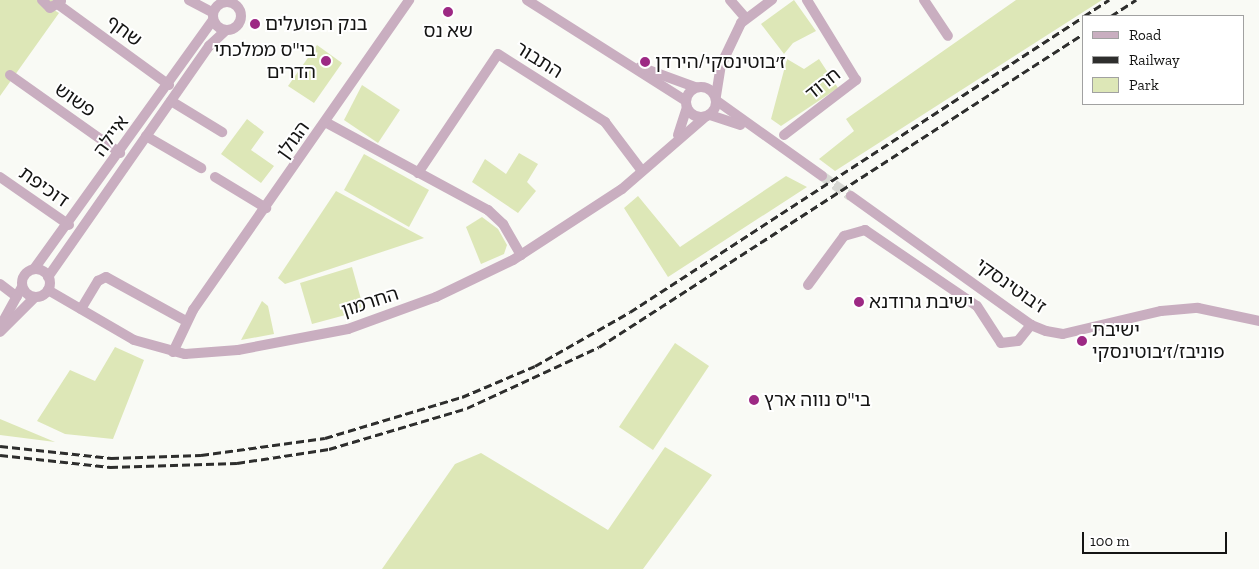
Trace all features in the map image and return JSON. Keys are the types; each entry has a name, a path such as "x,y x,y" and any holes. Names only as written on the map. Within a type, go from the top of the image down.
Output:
{"street":[{"name":"שחף","path":"42,0 50,8 60,2 169,85"},
{"path":"189,0 213,16 226,30"},
{"path":"230,1 240,10 245,0"},
{"path":"327,123 410,0"},
{"path":"527,0 686,104 696,116 707,116 755,131"},
{"path":"730,0 745,17"},
{"path":"707,116 716,99 721,65 745,17 772,0"},
{"name":"חרוד","path":"784,135 856,80 807,0"},
{"path":"924,0 948,36"},
{"name":"איילה","path":"34,269 69,225 169,85 213,16 230,1"},
{"name":"איילה","path":"48,278 209,46 226,30 239,23 240,10"},
{"path":"607,52 699,87 755,131 822,176"},
{"name":"התבור","path":"418,173 498,54 605,122 642,171"},
{"name":"החרמון","path":"672,145 686,104 699,87 721,65"},
{"name":"פשוש","path":"10,75 120,154"},
{"path":"170,101 222,132"},
{"name":"החרמון","path":"48,290 134,340 173,352 238,350 348,329 436,297 521,255 574,223 642,171 707,116"},
{"name":"הגולן","path":"173,352 186,321 327,123 488,210 503,224 521,255"},
{"path":"146,136 201,168"},
{"name":"דוכיפת","path":"0,177 69,225"},
{"path":"215,177 266,208"},
{"name":"ז'בוטינסקי","path":"851,196 1031,326 1063,334 1161,311 1198,308 1259,321"},
{"path":"808,285 844,236 865,230 977,306 1001,343 1018,341 1031,326"},
{"path":"0,326 20,292 24,276 34,269 48,278 48,290 35,297 0,332"},
{"path":"81,309 98,281 106,277 186,321"},
{"path":"0,284 35,297"}],"green space":[{"path":"0,0 53,0 49,7 59,13 0,96"},
{"path":"794,0 816,31 793,43 784,54 761,24"},
{"path":"1016,0 1102,0 835,171 819,159 854,131 846,119"},
{"path":"317,45 342,63 314,103 288,86"},
{"path":"787,59 804,69 819,59 838,88 781,126 771,119"},
{"path":"362,85 400,110 378,143 344,120"},
{"path":"247,119 264,132 251,150 274,166 261,183 221,154"},
{"path":"519,153 538,164 527,182 536,191 518,213 472,182 485,159 506,174"},
{"path":"364,154 429,190 409,227 344,190"},
{"path":"786,176 807,187 668,277 624,208 638,196 680,247"},
{"path":"336,191 424,238 285,284 278,278"},
{"path":"482,217 498,229 507,245 504,254 481,264 466,227"},
{"path":"352,267 364,310 312,324 300,283"},
{"path":"262,301 268,306 274,334 241,340"},
{"path":"675,343 709,366 653,450 619,427"},
{"path":"115,347 144,360 113,439 65,434 37,421 70,370 95,381"},
{"path":"0,419 55,442 0,435"},
{"path":"665,447 712,475 643,569 382,569 455,464 481,453 608,530"}],"tunnel":[{"path":"822,176 851,196"}],"railway":[{"path":"1086,15 1109,0"},
{"path":"1113,15 1136,0"},
{"path":"0,446 111,458 201,455 325,438 462,397 535,366 630,312 1082,18"},
{"path":"0,455 110,467 237,463 329,449 467,408 599,347 1082,35"}],"place":[{"name":"שא נס","path":"448,12"},
{"name":"בנק הפועלים","path":"255,24"},
{"name":"בי\"ס ממלכתי הדרים","path":"326,61"},
{"name":"ז׳בוטינסקי/הירדן","path":"645,62"},
{"name":"ישיבת גרודנא","path":"859,302"},
{"name":"ישיבת פוניבז/ז׳בוטינסקי","path":"1082,341"},
{"name":"בי\"ס נווה ארץ","path":"754,400"}]}
